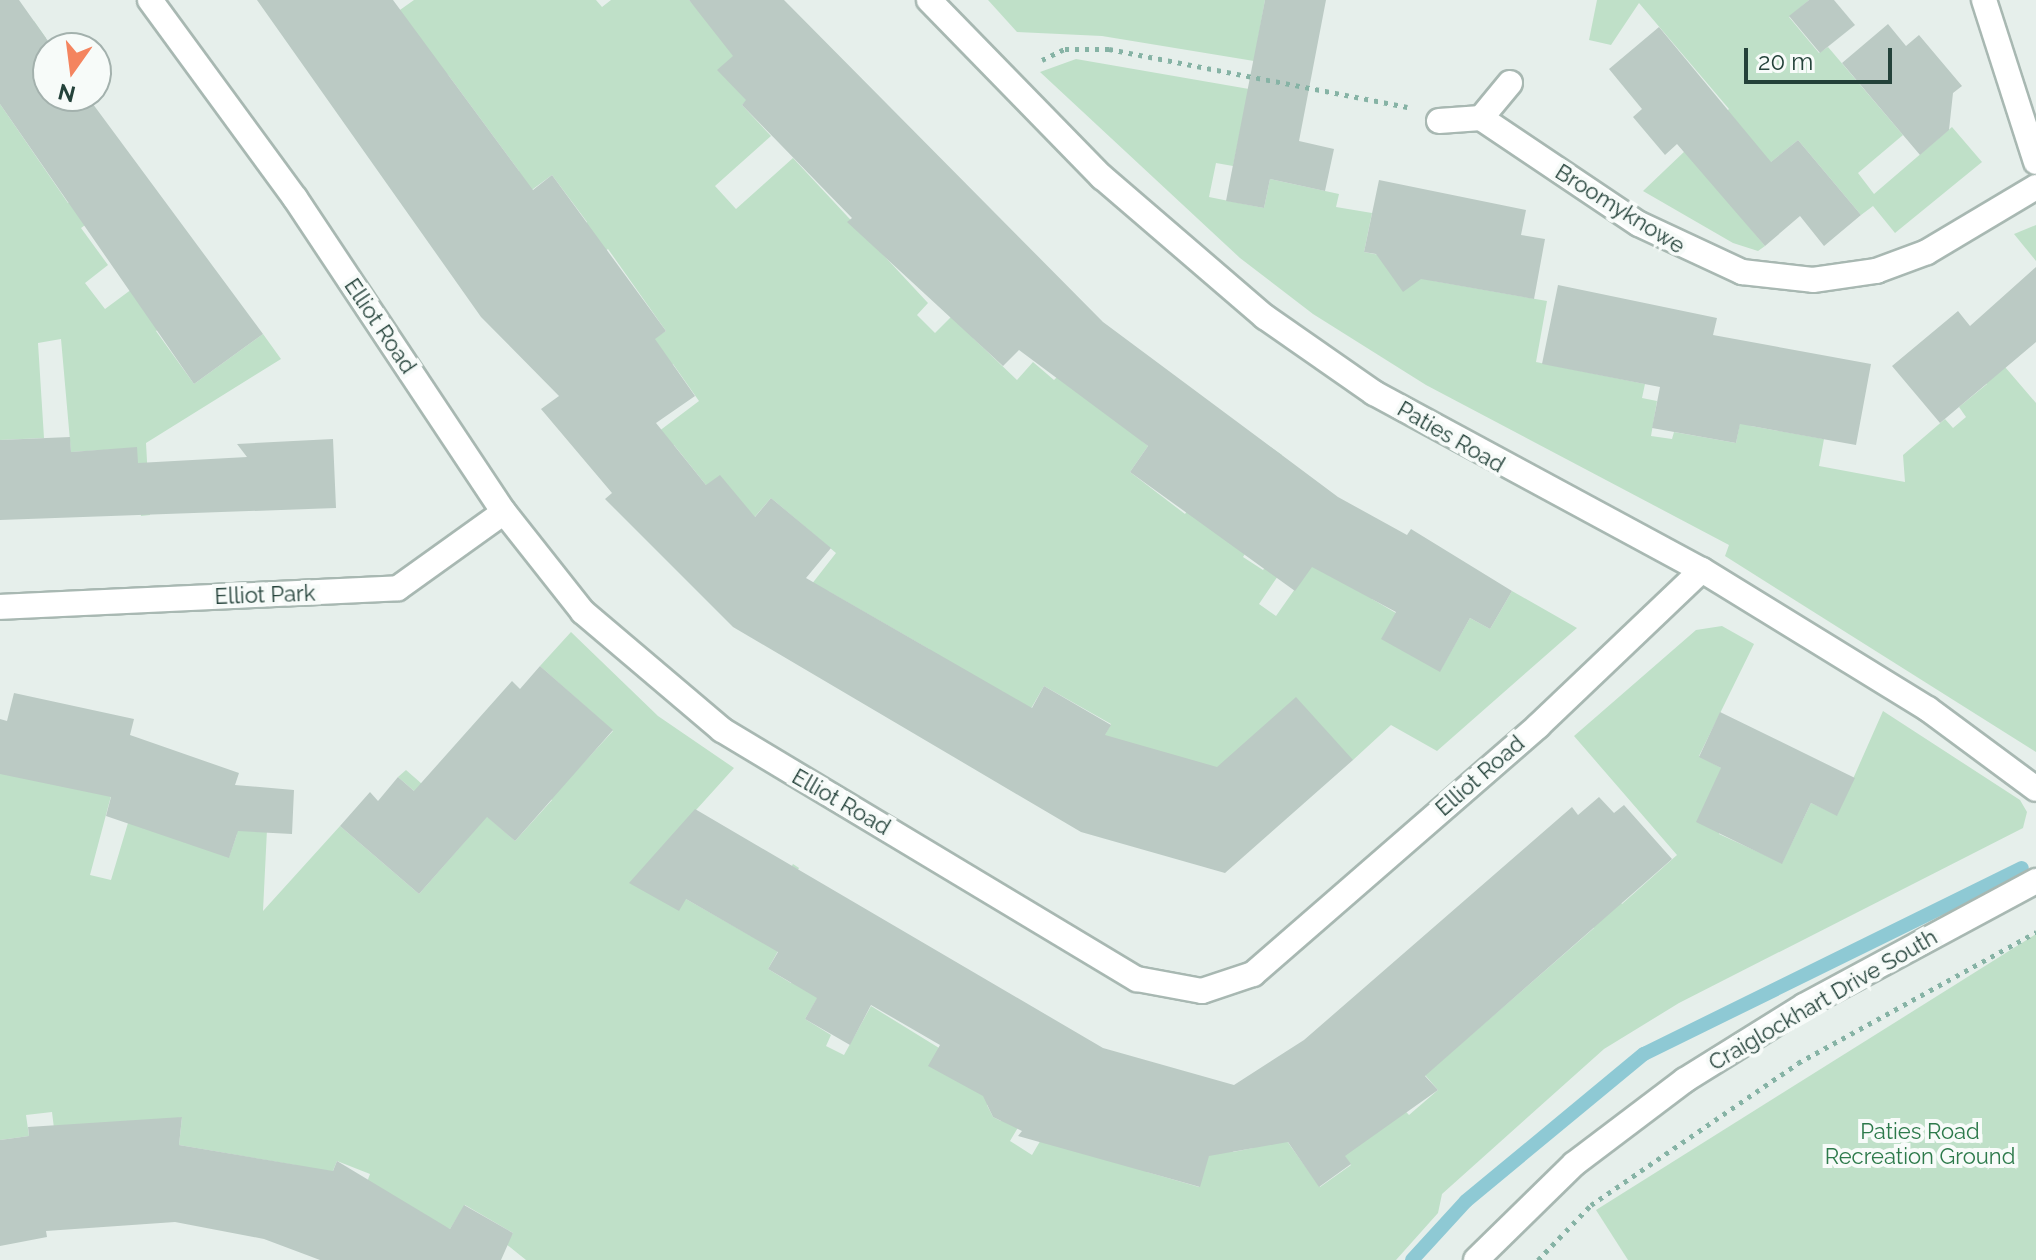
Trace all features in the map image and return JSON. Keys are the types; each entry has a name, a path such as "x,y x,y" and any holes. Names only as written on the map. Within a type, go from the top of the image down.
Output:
{"street":[{"name":"Elliot Road","path":"150,0 295,198 504,512 583,612 682,702 1137,979 1172,991 1202,991 1253,974 1538,726 1702,570"},
{"name":"Paties Road","path":"929,0 1102,177 1265,317 1482,456 1702,570 1928,709 2036,789"},
{"path":"1984,0 2036,162"},
{"path":"1439,121 1481,118 1510,83"},
{"name":"Broomyknowe","path":"1481,118 1695,256 1766,275 1844,278 1899,264 2036,187"},
{"name":"Elliot Park","path":"0,607 380,591 423,575 504,512"},
{"name":"Craiglockhart Drive South","path":"1476,1260 1574,1164 1685,1080 1804,1006 2036,881"}],"path":[{"path":"1005,78 1086,46 1382,100 1439,121"},
{"path":"1538,1260 1591,1205 1798,1063 2036,932"}],"green space":[{"path":"414,0 596,0 602,7 611,0 689,0 764,84 742,105 771,136 715,186 736,209 793,158 928,303 917,315 935,333 972,296 973,338 1017,380 1033,362 1054,380 1060,374 1148,446 1130,472 1185,514 1247,431 1282,455 1243,515 1262,527 1243,557 1263,570 1274,556 1286,564 1259,604 1276,616 1353,506 1389,567 1372,599 1396,613 1440,671 1470,618 1490,629 1512,591 1577,628 1437,751 1391,725 1353,760 1226,775 1060,814 1111,724 1044,686 1009,747 929,649 828,591 797,603 836,553 771,498 721,556 706,485 674,445 643,469 630,453 699,401 673,364 617,361 666,331 608,249 552,290 587,222 552,175 487,223 519,171 449,76 390,17"},
{"path":"988,0 1265,0 1254,61 1102,36 1017,32"},
{"path":"1597,0 1809,0 1789,17 1819,53 1828,47 1903,135 1858,173 1874,194 1952,127 1982,162 1895,233 1873,206 1861,215 1798,140 1726,199 1765,246 1758,251 1733,243 1643,191 1729,109 1639,3 1611,45 1589,40"},
{"path":"34,21 42,32 32,32 32,47 15,59 0,104 0,47"},
{"path":"1076,59 1249,89 1233,166 1216,163 1209,197 1264,208 1270,179 1339,194 1336,207 1372,213 1364,252 1421,263 1434,281 1547,301 1536,362 1645,384 1642,398 1657,401 1651,436 1672,439 1674,432 1736,443 1741,417 1751,426 1824,439 1819,466 1905,482 1903,455 1945,419 1953,428 1966,417 1959,407 1987,384 1962,354 1981,339 2036,403 2036,752 1725,556 1729,545 1426,385 1313,314 1240,258 1040,72"},
{"path":"0,104 68,203 118,202 81,228 108,265 85,283 105,309 159,269 188,308 156,331 194,384 263,334 281,359 146,443 150,515 141,516 136,448 71,452 61,339 38,343 44,438 0,440"},
{"path":"2036,225 2036,261 2014,234"},
{"path":"1722,626 1754,644 1699,756 1721,768 1719,834 1782,863 1811,803 1837,815 1883,711 2020,800 2027,812 2023,828 1679,1003 1604,1049 1442,1194 1438,1213 1396,1260 526,1260 506,1244 513,1233 465,1205 450,1229 363,1193 370,1174 337,1161 329,1180 295,1165 179,1145 182,1117 57,1153 52,1112 26,1115 29,1136 0,1140 0,773 111,796 90,875 111,880 142,776 229,857 237,834 220,829 268,809 263,911 340,826 419,894 468,838 398,777 406,770 430,791 442,777 515,841 552,800 525,776 576,771 613,731 540,666 571,632 658,716 734,768 630,883 686,899 751,936 793,864 799,868 778,905 797,917 768,969 791,983 801,965 828,980 805,1019 831,1035 826,1046 844,1055 871,1006 999,1085 987,1105 993,1117 1001,1121 1032,1104 1010,1141 1032,1155 1056,1114 1157,1137 1147,1172 1199,1187 1226,1096 1233,1152 1253,1148 1248,1087 1320,1187 1351,1165 1336,1145 1396,1101 1409,1115 1438,1090 1425,1075 1594,928 1569,899 1596,875 1622,904 1677,855 1574,736 1696,630"},
{"name":"Paties Road Recreation Ground","path":"2036,934 2036,1260 1628,1260 1596,1210"}],"building":[{"path":"0,0 19,0 42,32 32,32 32,112 99,112 263,334 194,384 0,104"},
{"path":"257,0 393,0 533,190 552,175 666,331 655,339 695,396 656,423 706,485 720,475 755,517 771,498 831,548 806,578 1032,708 1044,686 1111,725 1105,735 1217,767 1296,697 1353,760 1225,873 1081,832 733,627 605,499 612,493 541,409 559,396 481,317"},
{"path":"689,0 784,0 1103,322 1338,497 1407,535 1411,529 1512,591 1490,629 1470,618 1440,672 1381,639 1396,612 1312,567 1295,591 1130,472 1148,446 1019,350 1003,366 847,222 852,218 742,105 746,100 717,70 733,56"},
{"path":"1265,0 1326,0 1299,141 1334,149 1325,191 1270,179 1264,208 1226,201"},
{"path":"1809,0 1834,0 1855,25 1820,53 1789,16"},
{"path":"1888,24 1906,46 1919,35 1962,86 1953,93 1949,130 1920,155 1842,63"},
{"path":"1659,27 1771,162 1798,140 1861,215 1824,246 1800,216 1765,246 1677,144 1665,155 1633,117 1642,109 1609,69"},
{"path":"1379,180 1526,210 1521,235 1545,239 1534,299 1421,279 1403,292 1376,254 1364,252"},
{"path":"2036,267 2036,342 1940,423 1892,366 1958,311 1970,326"},
{"path":"1558,285 1717,318 1713,335 1871,364 1856,445 1740,424 1736,443 1652,428 1660,387 1542,364"},
{"path":"70,437 71,452 137,447 138,463 247,457 237,444 333,439 336,508 0,520 0,440"},
{"path":"540,666 613,730 515,841 487,817 419,894 340,826 370,792 378,801 398,777 414,791 512,681 520,689"},
{"path":"14,693 134,719 130,735 239,773 235,785 294,790 292,834 238,831 229,858 106,816 111,797 0,774 0,719 7,721"},
{"path":"1720,712 1855,778 1837,816 1811,803 1782,864 1696,822 1721,768 1699,757"},
{"path":"1599,797 1614,813 1624,805 1672,859 1425,1076 1438,1090 1345,1156 1351,1164 1319,1187 1288,1142 1209,1156 1200,1187 1018,1136 1022,1131 993,1117 983,1096 928,1066 940,1045 871,1005 850,1045 805,1019 817,998 768,969 778,952 686,899 679,911 629,883 695,809 1103,1048 1234,1085 1304,1040 1572,807 1578,815"},
{"path":"182,1117 179,1145 333,1171 337,1161 450,1229 464,1205 513,1233 501,1260 320,1260 264,1239 175,1222 46,1231 47,1237 0,1246 0,1140 29,1136 28,1127"}],"waterway":[{"path":"1412,1260 1466,1201 1644,1054 2022,868"}]}
